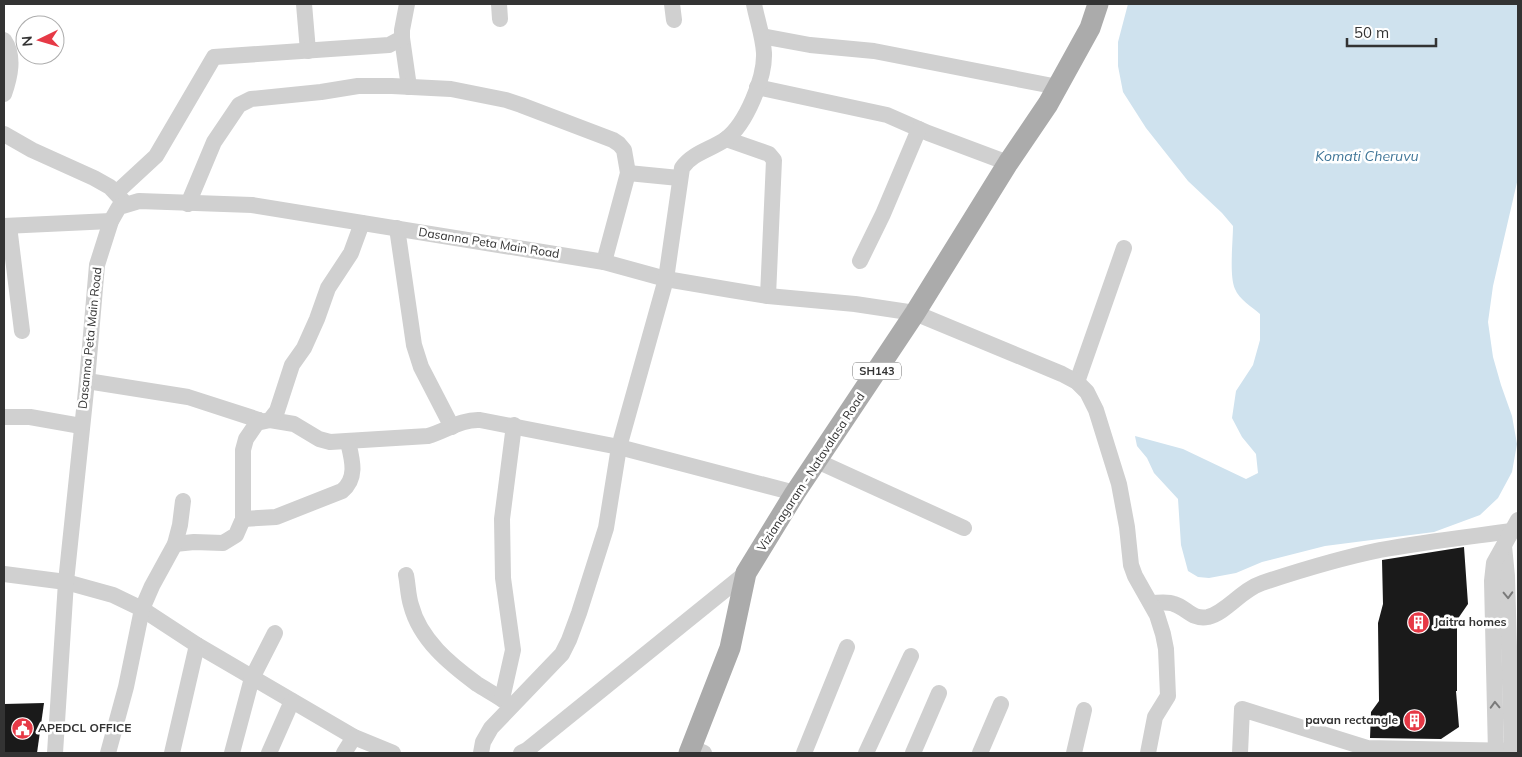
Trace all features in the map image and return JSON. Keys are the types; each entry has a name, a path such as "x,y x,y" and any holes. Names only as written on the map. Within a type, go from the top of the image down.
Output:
{"main road":[{"name":"Vizianagaram - Natavalasa Road","path":"695,751 730,648 746,573 795,493 915,313 1008,163 1048,104 1090,28 1098,4"}],"street":[{"path":"304,4 308,51"},
{"path":"407,4 402,38 409,87"},
{"path":"481,753 483,742 507,703 562,654 579,613 606,528 619,447 666,279 679,178 682,168 685,163 726,139 737,128 757,87 763,62 762,36 754,4"},
{"path":"762,36 810,45 874,51 1058,87"},
{"path":"4,134 12,144 94,178 110,187 121,198 156,156 214,57 389,45 402,38"},
{"path":"4,40 11,58 4,94"},
{"path":"188,204 214,142 239,106 251,99 358,86 451,89 506,100 613,140 619,144 624,150 628,172 604,262"},
{"path":"757,87 888,115 1008,163"},
{"path":"860,261 883,214 919,129"},
{"path":"726,139 769,154 774,160 768,296"},
{"path":"628,172 679,178"},
{"name":"Dasanna Peta Main Road","path":"55,753 66,582 97,265 111,221 120,207 121,198 188,204 252,205 604,262 666,279 768,296 856,304 915,313 1077,382"},
{"path":"22,331 7,226 111,221"},
{"path":"175,544 194,542 217,544 229,541 236,535 243,519 243,450 246,439 264,420 274,417 280,406 292,365 304,348 318,319 328,288 351,253 362,223"},
{"path":"397,228 414,345 421,367 452,427"},
{"path":"1124,248 1077,382 1087,392 1099,418 1119,484 1127,527 1131,565 1157,616 1166,649 1169,692 1166,701 1155,717 1148,753"},
{"path":"87,381 188,397 264,420 294,424 324,441 348,442 428,436 464,421 472,420 514,426 619,447 795,493"},
{"path":"4,417 30,417 81,426"},
{"path":"507,703 513,650 503,578 502,519 514,426"},
{"path":"243,519 276,518 342,491 348,486 353,473 353,462 348,442"},
{"path":"817,461 964,528"},
{"path":"108,753 126,687 142,609 175,544 184,501"},
{"path":"1151,604 1170,603 1180,606 1188,614 1196,617 1209,616 1219,612 1248,588 1288,575 1380,550 1515,526"},
{"path":"1240,753 1242,709 1368,751 1507,752 1507,576 1504,546 1515,526"},
{"path":"521,753 528,750 746,573"},
{"path":"4,574 66,582 113,595 142,609 197,645 354,738 393,753"},
{"path":"406,575 411,605 418,624 426,637 437,650 478,684 507,703"},
{"path":"232,753 252,678 275,632"},
{"path":"172,753 197,645"},
{"path":"804,753 847,647"},
{"path":"866,753 912,656"},
{"path":"913,753 939,693"},
{"path":"269,753 292,701"},
{"path":"980,753 1001,704"},
{"path":"1074,753 1084,710"},
{"path":"344,753 354,738"}],"water":[{"name":"Komati Cheruvu","path":"1128,4 1518,4 1518,178 1493,286 1488,322 1493,357 1512,416 1517,444 1512,472 1498,498 1480,515 1434,532 1325,546 1262,562 1236,573 1209,578 1198,577 1188,571 1181,545 1178,499 1154,473 1147,458 1137,446 1135,436 1183,449 1246,479 1258,473 1256,454 1242,437 1232,418 1236,391 1253,365 1260,340 1260,314 1239,296 1233,283 1233,226 1188,181 1146,128 1123,92 1118,66 1118,42"}],"building":[{"name":"Jaitra homes","path":"1464,547 1468,604 1457,620 1456,691 1459,727 1441,739 1370,738 1371,712 1379,701 1378,623 1383,604 1382,560"},
{"name":"APEDCL OFFICE","path":"44,703 37,753 4,753 4,704"}],"place":[{"name":"Jaitra homes","path":"1418,622"},
{"name":"pavan rectangle","path":"1414,720"},
{"name":"APEDCL OFFICE","path":"22,728"}]}
